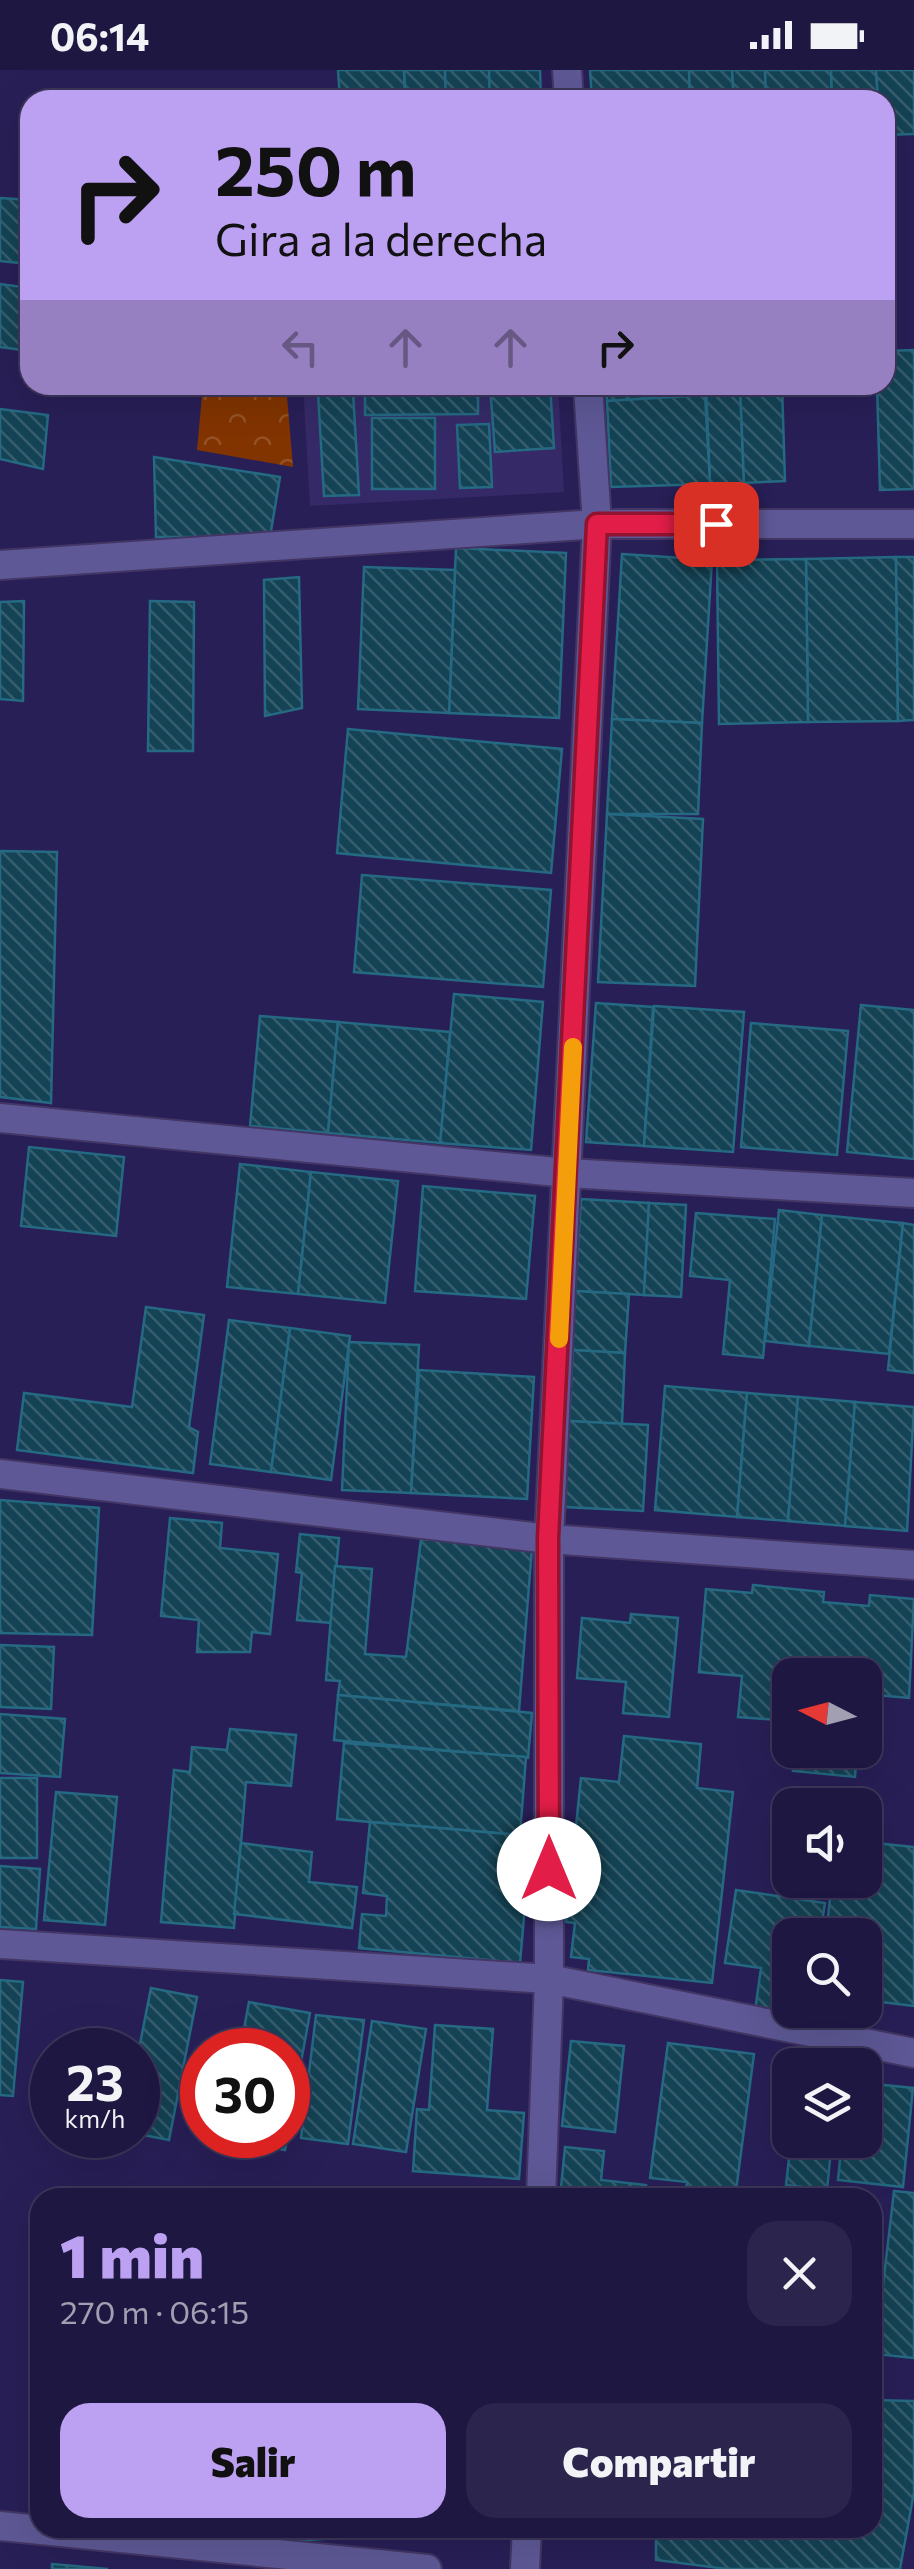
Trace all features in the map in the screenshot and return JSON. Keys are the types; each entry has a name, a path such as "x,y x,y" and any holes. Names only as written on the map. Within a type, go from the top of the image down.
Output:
{"street":[{"path":"540,2188 550,1979 548,1538 597,524 589,395"},
{"path":"0,565 597,524 914,524"},
{"path":"0,1118 567,1173 914,1192"},
{"path":"0,1474 548,1538 914,1564"},
{"path":"0,1944 550,1979 914,2053"},
{"path":"0,2526 30,2529"},
{"path":"119,2538 427,2569"},
{"path":"526,2569 527,2538"}],"shaded area":[{"path":"304,395 559,395 564,492 310,506"}],"green space":[{"path":"202,395 287,395 293,467 197,450"}],"building":[{"path":"338,70 404,70 405,90 339,90"},
{"path":"404,70 445,70 446,90 405,90"},
{"path":"445,70 489,70 490,90 446,90"},
{"path":"489,70 540,70 541,90 490,90"},
{"path":"590,70 689,70 690,90 591,90"},
{"path":"689,70 732,70 733,90 690,90"},
{"path":"732,70 765,70 766,90 733,90"},
{"path":"765,70 831,70 832,90 766,90"},
{"path":"831,70 876,70 877,90 832,90"},
{"path":"876,70 914,70 914,134 895,135 895,90 877,90"},
{"path":"0,198 20,199 20,263 0,261"},
{"path":"0,284 20,287 20,350 0,347"},
{"path":"914,350 914,489 880,490 877,395 895,395 895,351"},
{"path":"318,395 353,395 359,495 324,496"},
{"path":"365,395 478,395 478,414 365,415"},
{"path":"491,395 551,395 554,448 495,452"},
{"path":"607,395 705,395 607,401"},
{"path":"705,395 710,484 611,487 607,401"},
{"path":"706,395 740,395 744,483 710,484"},
{"path":"740,395 782,395 785,481 744,483"},
{"path":"0,409 48,415 43,469 0,459"},
{"path":"372,418 435,418 435,489 372,489"},
{"path":"489,424 492,487 460,488 457,425"},
{"path":"154,457 280,477 270,537 156,537"},
{"path":"456,548 566,553 559,718 449,713"},
{"path":"622,554 712,560 702,723 612,719"},
{"path":"896,557 898,721 808,722 806,559"},
{"path":"896,557 914,557 914,720 898,721"},
{"path":"806,559 808,722 719,724 717,560"},
{"path":"364,567 455,570 449,713 358,709"},
{"path":"299,577 302,708 265,716 264,580"},
{"path":"24,601 23,701 0,699 0,602"},
{"path":"150,601 194,602 193,751 148,751"},
{"path":"612,719 702,723 698,814 607,814"},
{"path":"348,729 562,749 551,873 337,853"},
{"path":"607,814 703,819 695,986 598,982"},
{"path":"0,851 57,852 51,1103 0,1097"},
{"path":"362,875 551,890 543,987 354,972"},
{"path":"454,994 543,1002 531,1150 440,1143"},
{"path":"596,1003 653,1007 644,1146 586,1142"},
{"path":"861,1005 914,1010 914,1159 847,1152"},
{"path":"654,1006 744,1012 733,1152 644,1146"},
{"path":"260,1016 338,1022 328,1133 250,1126"},
{"path":"338,1022 450,1032 440,1143 328,1133"},
{"path":"751,1023 848,1031 837,1155 741,1147"},
{"path":"29,1147 124,1157 116,1236 21,1226"},
{"path":"240,1164 311,1172 298,1294 227,1287"},
{"path":"311,1172 398,1181 385,1303 298,1294"},
{"path":"423,1186 535,1196 526,1299 415,1291"},
{"path":"581,1199 649,1203 644,1295 575,1291"},
{"path":"649,1203 686,1205 681,1297 644,1295"},
{"path":"779,1210 822,1215 809,1346 765,1341"},
{"path":"696,1213 775,1219 763,1358 723,1354 730,1280 690,1276"},
{"path":"822,1215 903,1223 889,1354 809,1346"},
{"path":"903,1223 914,1225 914,1373 888,1370"},
{"path":"575,1291 629,1294 625,1353 572,1350"},
{"path":"146,1307 204,1315 189,1427 198,1432 193,1473 17,1450 24,1393 132,1407"},
{"path":"229,1320 290,1328 271,1472 210,1464"},
{"path":"290,1328 350,1336 331,1480 271,1472"},
{"path":"349,1342 419,1345 411,1493 342,1490"},
{"path":"573,1350 625,1353 622,1424 569,1421"},
{"path":"419,1370 534,1377 527,1499 411,1493"},
{"path":"665,1386 747,1393 737,1517 655,1510"},
{"path":"747,1393 798,1397 788,1521 737,1517"},
{"path":"798,1397 855,1402 845,1526 788,1521"},
{"path":"855,1402 914,1407 907,1531 845,1526"},
{"path":"569,1421 648,1425 643,1511 564,1507"},
{"path":"0,1500 99,1508 92,1635 0,1633"},
{"path":"170,1518 222,1523 220,1548 278,1554 270,1634 252,1632 250,1652 197,1652 199,1620 161,1616"},
{"path":"300,1534 339,1538 331,1623 297,1620 302,1573 296,1572"},
{"path":"421,1539 532,1548 519,1711 338,1695 340,1681 326,1680 335,1566 372,1569 365,1654 406,1657"},
{"path":"753,1585 824,1592 823,1602 869,1606 870,1595 914,1599 909,1698 882,1696 882,1658 772,1658 772,1720 738,1717 742,1676 699,1672 706,1589 752,1593"},
{"path":"631,1614 678,1618 669,1717 623,1713 626,1682 577,1678 582,1618 630,1623"},
{"path":"0,1645 54,1647 51,1709 0,1707"},
{"path":"338,1695 532,1713 528,1758 334,1740"},
{"path":"0,1714 65,1719 60,1777 0,1773"},
{"path":"230,1729 296,1735 291,1786 246,1782 234,1928 161,1922 174,1770 190,1772 192,1747 227,1750"},
{"path":"624,1736 701,1744 697,1788 733,1792 712,1983 588,1970 589,1959 571,1957 575,1923 566,1922 581,1778 619,1782"},
{"path":"344,1743 526,1757 520,1835 337,1819"},
{"path":"793,1768 856,1768 855,1777 793,1771"},
{"path":"0,1778 37,1778 37,1858 0,1858"},
{"path":"56,1792 117,1797 105,1925 44,1920"},
{"path":"370,1822 531,1836 520,1963 359,1948 362,1914 386,1916 387,1896 363,1893"},
{"path":"241,1843 312,1852 309,1882 357,1887 352,1928 234,1914"},
{"path":"882,1844 914,1847 914,2006 882,2002 882,1918 828,1918 830,1898 882,1898"},
{"path":"0,1866 40,1869 36,1929 0,1927"},
{"path":"736,1890 825,1903 823,1918 772,1918 772,2014 755,2011 761,1968 725,1963"},
{"path":"0,1980 23,1982 13,2096 0,2095"},
{"path":"151,1988 197,1997 191,2028 180,2028 180,2084 169,2140 160,2138 160,2028 143,2028"},
{"path":"249,2002 310,2013 307,2028 244,2028"},
{"path":"316,2015 364,2020 348,2144 310,2139 310,2064"},
{"path":"372,2021 426,2029 406,2152 353,2144"},
{"path":"435,2025 493,2029 487,2110 524,2113 519,2179 413,2171 417,2109 429,2110"},
{"path":"571,2041 624,2046 615,2132 562,2126"},
{"path":"668,2043 754,2054 736,2188 686,2188 687,2182 650,2178"},
{"path":"882,2085 913,2088 903,2187 838,2180 840,2158 882,2158"},
{"path":"565,2147 604,2151 601,2180 646,2185 646,2188 561,2188"},
{"path":"789,2158 830,2158 827,2188 786,2185"},
{"path":"894,2191 914,2193 914,2358 882,2355 882,2294"},
{"path":"882,2400 914,2401 914,2492 900,2569 727,2569 656,2560 656,2538 882,2538"},
{"path":"274,2538 340,2538 273,2542"},
{"path":"52,2564 108,2569 52,2569"}],"slow traffic":[{"path":"559,1339 573,1047"}],"route":[{"path":"549,1869 548,1538 597,524 716,524"}]}
